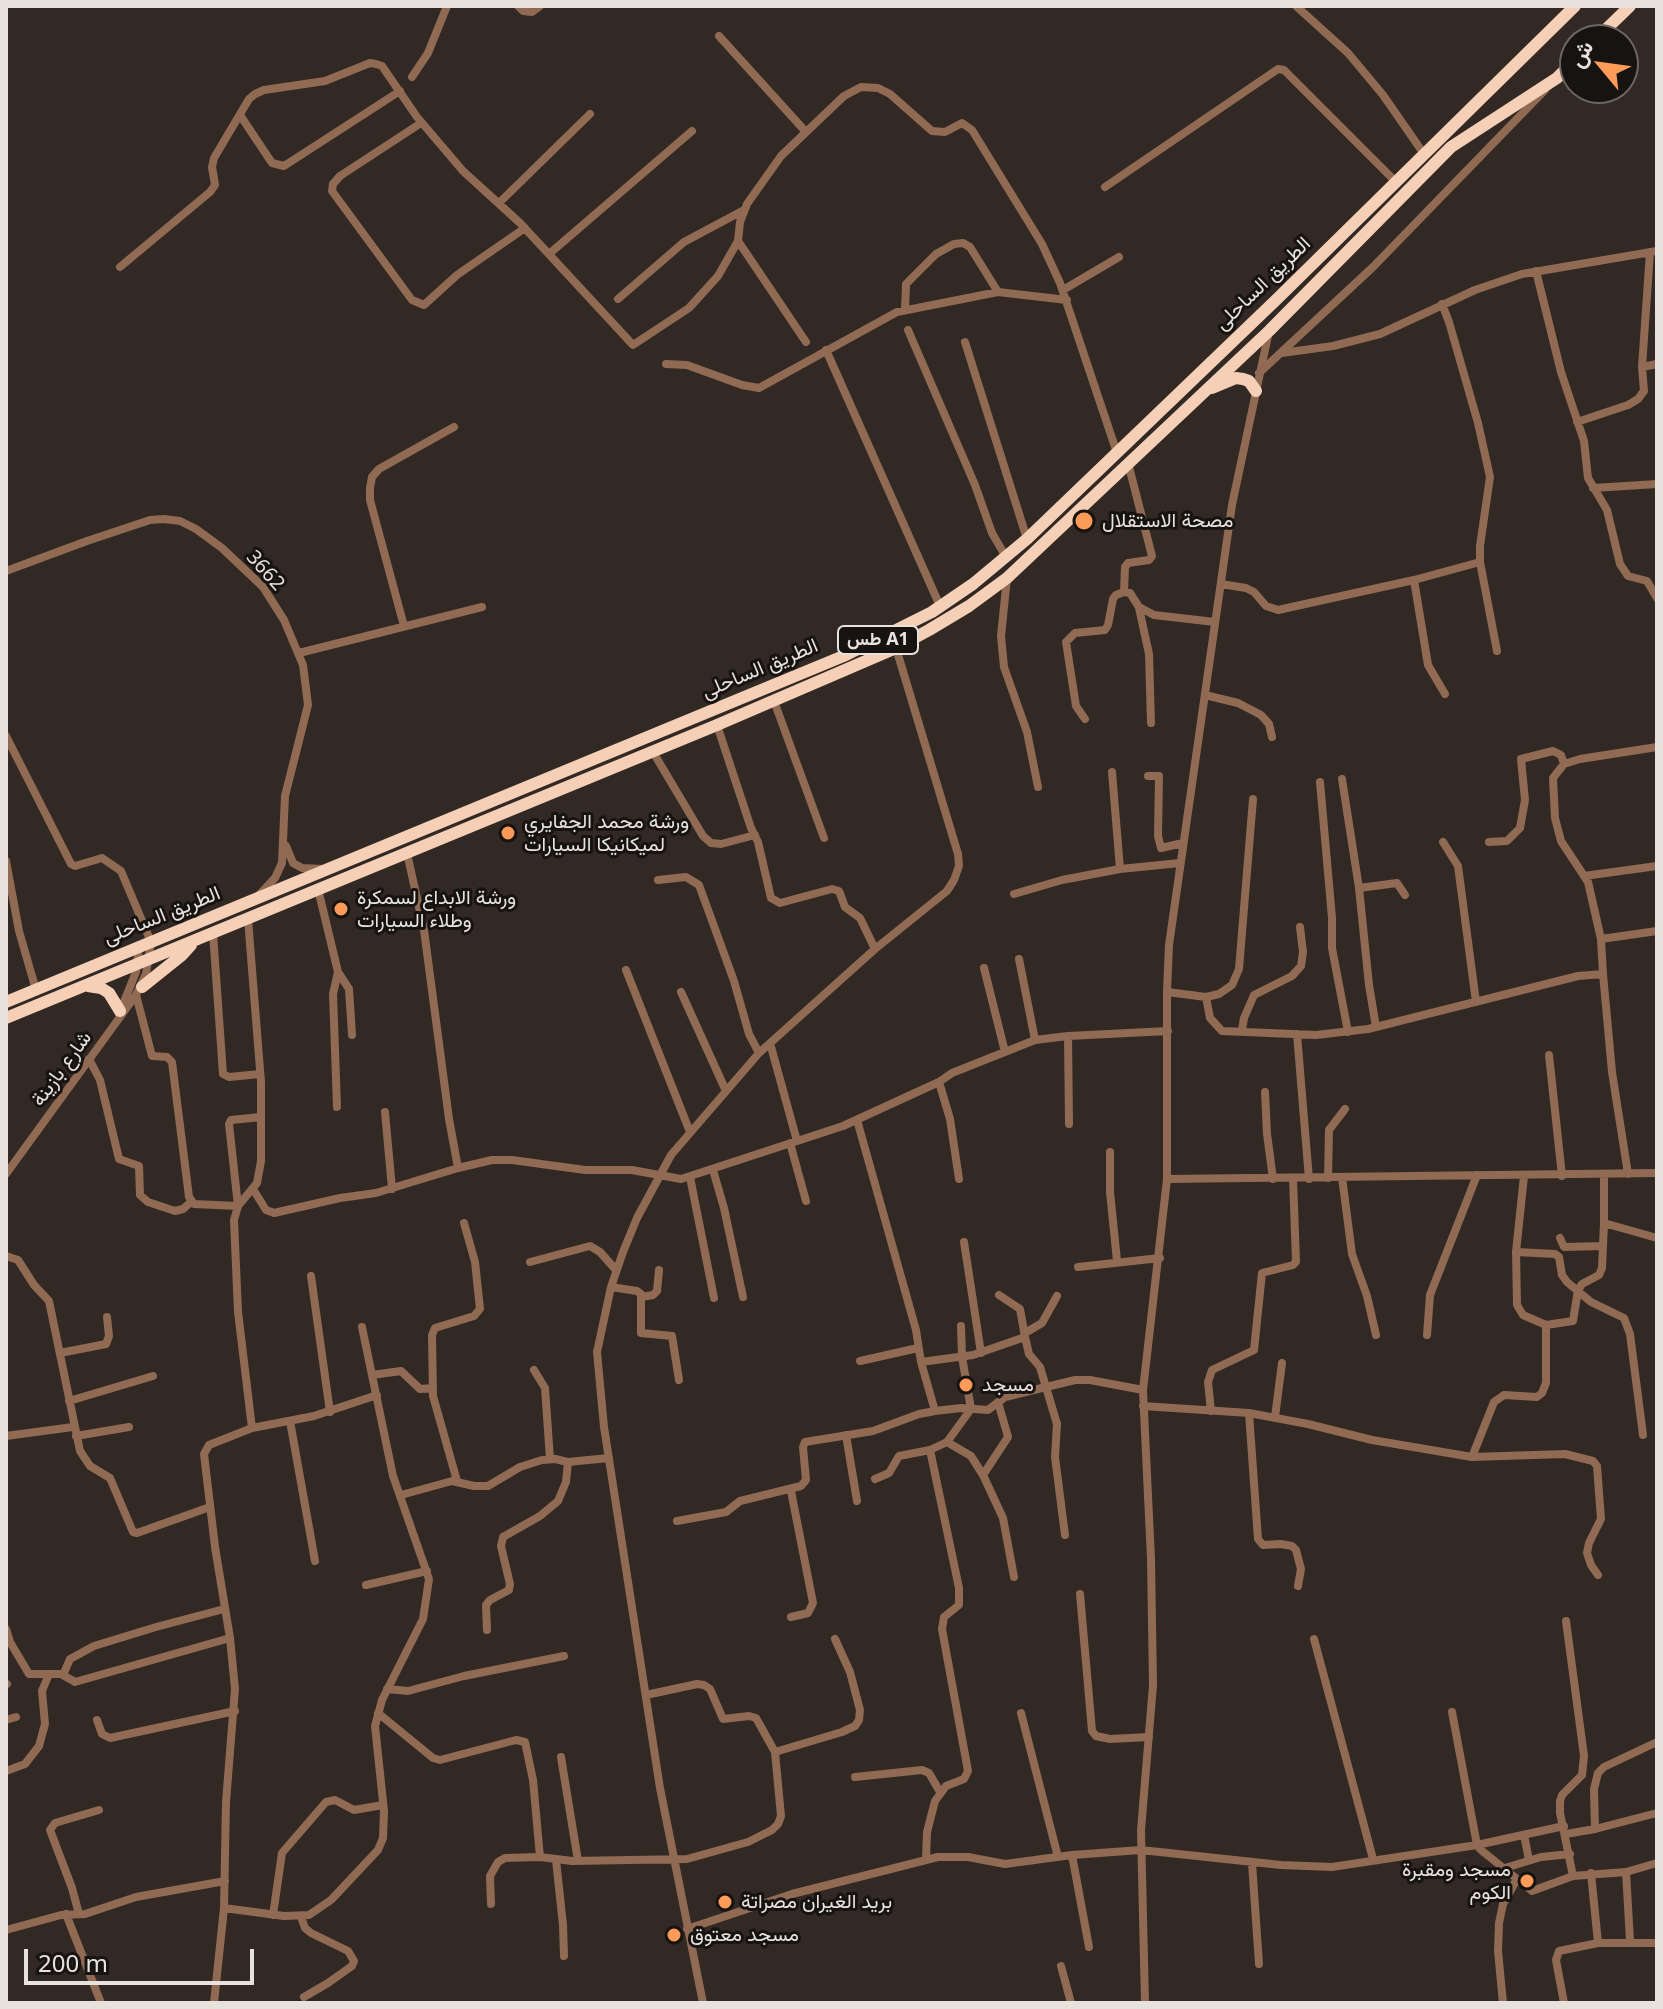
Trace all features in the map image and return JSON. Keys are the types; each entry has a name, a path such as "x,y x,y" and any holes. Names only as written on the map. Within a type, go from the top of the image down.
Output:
{"highway":[{"name":"الطريق الساحلى","path":"7,999 36,990 846,655 940,606 1027,539 1575,6"},
{"path":"1611,24 1630,6"},
{"name":"الطريق الساحلى","path":"6,1018 774,701 896,648 969,606 1007,578 1269,331 1451,147 1557,78"},
{"path":"1205,390 1236,378 1249,381 1256,391"},
{"path":"139,991 193,942"},
{"path":"85,986 105,990 113,997 118,1016"}],"street":[{"path":"412,77 428,53 447,6"},
{"path":"518,6 523,11 532,12 540,6"},
{"path":"1296,6 1348,53 1383,95 1424,154"},
{"path":"719,36 806,132"},
{"path":"120,267 210,192 215,185 214,158 249,99 264,90 325,81 370,63 382,66 421,123 463,171 525,228 633,345 689,308 703,295 729,259 738,241 744,210 773,166 829,108 861,87 878,88 890,94 932,131 945,132 957,125 966,125 972,130 1042,244 1063,290 1117,453"},
{"path":"1105,187 1278,69 1284,70 1396,182"},
{"path":"1243,379 1260,372 1373,267 1557,78"},
{"path":"240,115 272,163 284,166 400,91"},
{"path":"499,203 590,114"},
{"path":"421,123 340,176 332,191 412,300 424,305 457,275 525,228"},
{"path":"549,254 692,131"},
{"path":"618,299 684,242 744,210"},
{"path":"738,241 806,342"},
{"path":"905,310 906,284 936,254 954,244 963,243 970,247 998,292"},
{"path":"1282,353 1333,346 1380,334 1442,304 1536,271 1654,251 1642,367 1644,391 1628,405 1577,422"},
{"path":"1063,290 1119,257"},
{"path":"1536,271 1561,372 1584,441 1588,478 1607,510 1623,572 1633,579 1647,581 1657,598"},
{"path":"666,364 687,365 759,388 905,310 998,292 1067,300"},
{"path":"1442,304 1478,423 1490,477 1480,562 1497,651"},
{"path":"908,330 975,485 992,533 1006,557"},
{"path":"1145,2003 1141,1850 1143,1789 1153,1685 1143,1390 1167,1179 1167,992 1180,863 1232,505 1269,331"},
{"path":"965,342 1027,539"},
{"path":"826,350 940,606"},
{"path":"1642,367 1657,364"},
{"path":"404,626 370,500 372,477 379,469 454,427"},
{"path":"1124,592 1125,567 1128,563 1149,560 1152,556 1128,462"},
{"path":"1593,488 1657,484"},
{"name":"3662","path":"6,571 150,520 180,521 212,540 263,587 284,620 299,653 307,684 308,705 285,796 285,842 280,871 254,900"},
{"path":"1221,584 1246,588 1266,606 1278,610 1480,562"},
{"path":"1007,578 1001,636 1004,667 1027,732 1038,787"},
{"path":"1414,580 1428,665 1445,694"},
{"path":"1085,719 1076,706 1066,642 1075,633 1105,630 1113,599 1124,592 1130,593 1139,607 1149,654 1151,723"},
{"path":"299,653 482,607"},
{"path":"1139,607 1154,615 1215,622"},
{"path":"703,2003 673,1859 609,1458 597,1360 611,1287 629,1235 659,1174 690,1132 759,1053 875,949 947,891 954,880 959,866 958,854 896,648"},
{"path":"1205,695 1238,703 1261,715 1269,724 1272,737"},
{"path":"774,701 824,838"},
{"path":"717,725 755,835 771,898 780,903 832,889 839,891 845,907 860,918 875,949"},
{"path":"6,736 71,864 75,866 102,858 121,871 145,944"},
{"path":"1628,1174 1612,1072 1601,939 1594,900 1584,876 1561,841 1555,818 1553,778 1564,764 1580,759 1657,747"},
{"path":"1489,842 1507,841 1520,828 1525,800 1521,759 1553,751 1561,755 1564,764"},
{"path":"653,752 703,836 711,843 721,844 755,835"},
{"path":"1112,772 1120,869"},
{"path":"1148,776 1159,776 1158,836 1161,848 1183,843"},
{"path":"1342,779 1376,1027"},
{"path":"1320,782 1332,948 1348,1032"},
{"path":"1167,992 1206,997 1219,994 1232,985 1239,969 1253,799"},
{"path":"285,842 293,863 302,868 327,870"},
{"path":"1443,842 1458,866 1476,1002"},
{"path":"407,853 428,958 458,1168"},
{"path":"6,861 19,931 36,990"},
{"path":"1014,894 1062,880 1120,869 1180,863"},
{"path":"1584,876 1657,866"},
{"path":"658,880 686,877 699,885 734,981 749,1034 759,1053"},
{"path":"1359,888 1397,883 1405,895"},
{"path":"318,889 338,972 349,989 352,1035"},
{"path":"238,1206 253,1189 261,1167 260,1074 248,919"},
{"path":"1242,1030 1254,995 1292,976 1301,966 1300,927"},
{"path":"1601,939 1657,931"},
{"path":"213,933 223,1074 229,1077 260,1074"},
{"name":"شارع بازينة","path":"6,1174 139,991 145,944"},
{"path":"1019,959 1035,1040"},
{"name":"شارع بازينة","path":"118,1016 143,962"},
{"path":"984,968 1005,1052"},
{"path":"626,970 690,1132"},
{"path":"337,1107 333,994 338,972"},
{"path":"1206,997 1210,1018 1218,1029 1297,1034 1348,1032 1578,976 1603,974"},
{"path":"139,991 152,1056 167,1057 172,1062 191,1202"},
{"path":"681,992 726,1091"},
{"path":"253,1189 266,1210 274,1213 392,1189 458,1168 504,1159 576,1169 632,1170 674,1179 690,1177 857,1120 952,1073 1035,1040 1168,1031"},
{"path":"1297,1034 1309,1179"},
{"path":"1068,1036 1069,1124"},
{"path":"770,1043 806,1201"},
{"path":"1549,1055 1562,1176"},
{"path":"89,1059 100,1080 119,1159 139,1166 140,1195 148,1202 175,1211 191,1202"},
{"path":"939,1082 950,1119 959,1179"},
{"path":"1265,1092 1273,1179"},
{"path":"1328,1178 1329,1130 1345,1109"},
{"path":"385,1112 392,1189"},
{"path":"252,1428 238,1312 234,1220 238,1206 229,1124 231,1120 261,1117"},
{"path":"857,1120 916,1330 921,1362 935,1411"},
{"path":"1110,1152 1110,1192 1117,1261"},
{"path":"713,1170 743,1297"},
{"path":"1167,1179 1657,1173"},
{"path":"1427,1335 1430,1295 1477,1175"},
{"path":"1524,1176 1516,1252 1517,1305 1530,1320 1546,1325 1573,1321 1578,1290 1582,1284 1599,1275 1603,1246 1604,1175"},
{"path":"690,1177 714,1298"},
{"path":"1342,1177 1352,1254 1367,1296 1376,1335"},
{"path":"1211,1411 1208,1382 1212,1370 1249,1353 1256,1346 1262,1273 1296,1262 1293,1178"},
{"path":"191,1202 238,1206"},
{"path":"457,1481 433,1388 433,1331 474,1316 480,1309 475,1262 464,1223"},
{"path":"1604,1223 1657,1238"},
{"path":"1560,1238 1564,1247 1603,1246"},
{"path":"964,1242 981,1353"},
{"path":"530,1262 590,1246 616,1270"},
{"path":"1516,1252 1555,1254 1559,1257 1562,1275 1591,1302 1620,1315 1628,1323 1643,1435"},
{"path":"6,1256 18,1260 49,1301 74,1431 86,1462 110,1478 133,1532 210,1507"},
{"path":"1078,1267 1160,1258"},
{"path":"642,1297 657,1291 659,1270"},
{"path":"311,1276 330,1412"},
{"path":"611,1287 637,1291 642,1297 640,1331 645,1335 672,1336 679,1380"},
{"path":"999,1295 1020,1309 1029,1354 1040,1367 1057,1424 1055,1457 1065,1535"},
{"path":"921,1362 981,1353 1025,1335 1042,1323 1057,1296"},
{"path":"60,1353 106,1344 109,1336 107,1317"},
{"path":"1472,1457 1489,1412 1498,1398 1504,1395 1537,1397 1542,1393 1546,1383 1546,1325"},
{"path":"875,1479 889,1473 899,1456 930,1450 947,1442 971,1409 962,1357 961,1326"},
{"path":"224,1908 301,1917 313,1913 378,1850 384,1832 375,1737 378,1713 423,1619 429,1592 427,1571 393,1476 362,1327"},
{"path":"860,1361 918,1348"},
{"path":"1275,1417 1282,1363"},
{"path":"534,1370 545,1388 550,1459"},
{"path":"372,1375 404,1371 420,1389 433,1388"},
{"path":"69,1401 153,1376"},
{"path":"677,1521 726,1512 740,1501 791,1491 801,1486 806,1480 803,1444 883,1428 935,1411 971,1409 981,1412 1005,1397 1063,1382 1090,1380 1143,1390"},
{"path":"214,2003 224,1908 226,1802 235,1711 230,1638 204,1454 206,1448 215,1442 252,1428 330,1412 377,1395"},
{"path":"983,1475 1008,1437 998,1402"},
{"path":"1143,1406 1275,1417 1372,1440 1472,1457 1565,1454 1593,1461 1597,1466 1601,1519 1587,1553 1598,1575"},
{"path":"1249,1413 1258,1539 1263,1545 1281,1544 1296,1550 1301,1569 1298,1586"},
{"path":"290,1421 315,1561"},
{"path":"6,1436 129,1427"},
{"path":"846,1435 857,1501"},
{"path":"947,1442 971,1456 983,1475 1003,1518 1014,1577"},
{"path":"926,1859 930,1812 940,1792 946,1786 964,1779 968,1771 942,1629 944,1617 959,1605 959,1588 930,1450"},
{"path":"401,1495 457,1481 488,1486 520,1467 550,1459 568,1462 609,1458"},
{"path":"487,1630 486,1605 509,1590 501,1546 503,1537 540,1516 558,1501 566,1482 568,1462"},
{"path":"791,1491 813,1603 808,1613 791,1617"},
{"path":"366,1585 427,1571"},
{"path":"1080,1594 1092,1731 1096,1736 1110,1739 1149,1737"},
{"path":"63,1675 74,1655 94,1646 224,1609"},
{"path":"1566,1621 1584,1768 1579,1781 1562,1795 1560,1801 1573,1876"},
{"path":"6,1629 10,1642 31,1675 63,1675 79,1682 230,1638"},
{"path":"775,1752 842,1732 855,1726 859,1720 860,1710 850,1672 835,1639"},
{"path":"1314,1639 1373,1859"},
{"path":"387,1689 408,1691 564,1656"},
{"path":"6,1771 25,1764 39,1746 45,1724 42,1691 49,1674"},
{"path":"491,1904 490,1876 498,1862 513,1857 578,1861 704,1856 748,1842 778,1824 781,1816 775,1752 756,1718 720,1717 710,1689 704,1685 646,1695"},
{"path":"97,1720 102,1734 110,1738 235,1711"},
{"path":"1452,1712 1477,1845 1528,1889 1537,1891 1573,1876 1626,1872 1657,1863"},
{"path":"378,1713 433,1758 440,1760 516,1740 525,1742 533,1780 540,1857"},
{"path":"1021,1713 1058,1857"},
{"path":"6,1720 16,1717"},
{"path":"1595,1829 1594,1789 1598,1773 1604,1767 1657,1742"},
{"path":"561,1757 578,1861"},
{"path":"855,1777 922,1770 929,1773 940,1792"},
{"path":"273,1915 282,1853 326,1802 335,1800 354,1810 383,1805"},
{"path":"79,1914 50,1830 55,1823 99,1810"},
{"path":"687,1929 792,1894 926,1859 968,1857 1005,1864 1141,1850 1309,1868 1477,1845 1524,1835 1595,1829 1657,1813"},
{"path":"1524,1835 1529,1860"},
{"path":"1505,1868 1529,1860 1570,1854"},
{"path":"1072,1855 1089,1947"},
{"path":"556,1860 564,1956"},
{"path":"1252,1863 1259,1964"},
{"path":"1626,1872 1630,1941"},
{"path":"1591,1873 1598,1943"},
{"path":"1503,2003 1499,1923 1503,1904 1517,1879"},
{"path":"6,1930 66,1914 79,1914 136,1897 225,1881"},
{"path":"66,1914 101,2003"},
{"path":"301,1917 311,1933 348,1951 354,1961 328,1983 304,1997"},
{"path":"1564,2003 1556,1960 1559,1951 1598,1943 1657,1943"},
{"path":"1061,1966 1071,2003"}],"place":[{"name":"مصحة الاستقلال","path":"1084,521"},
{"name":"ورشة محمد الجفايري لميكانيكا السيارات","path":"508,833"},
{"name":"ورشة الابداع لسمكرة وطلاء السيارات","path":"341,909"},
{"name":"مسجد","path":"966,1385"},
{"name":"مسجد ومقبرة الكوم","path":"1527,1881"},
{"name":"بريد الغيران مصراتة","path":"725,1902"},
{"name":"مسجد معتوق","path":"674,1935"}]}
